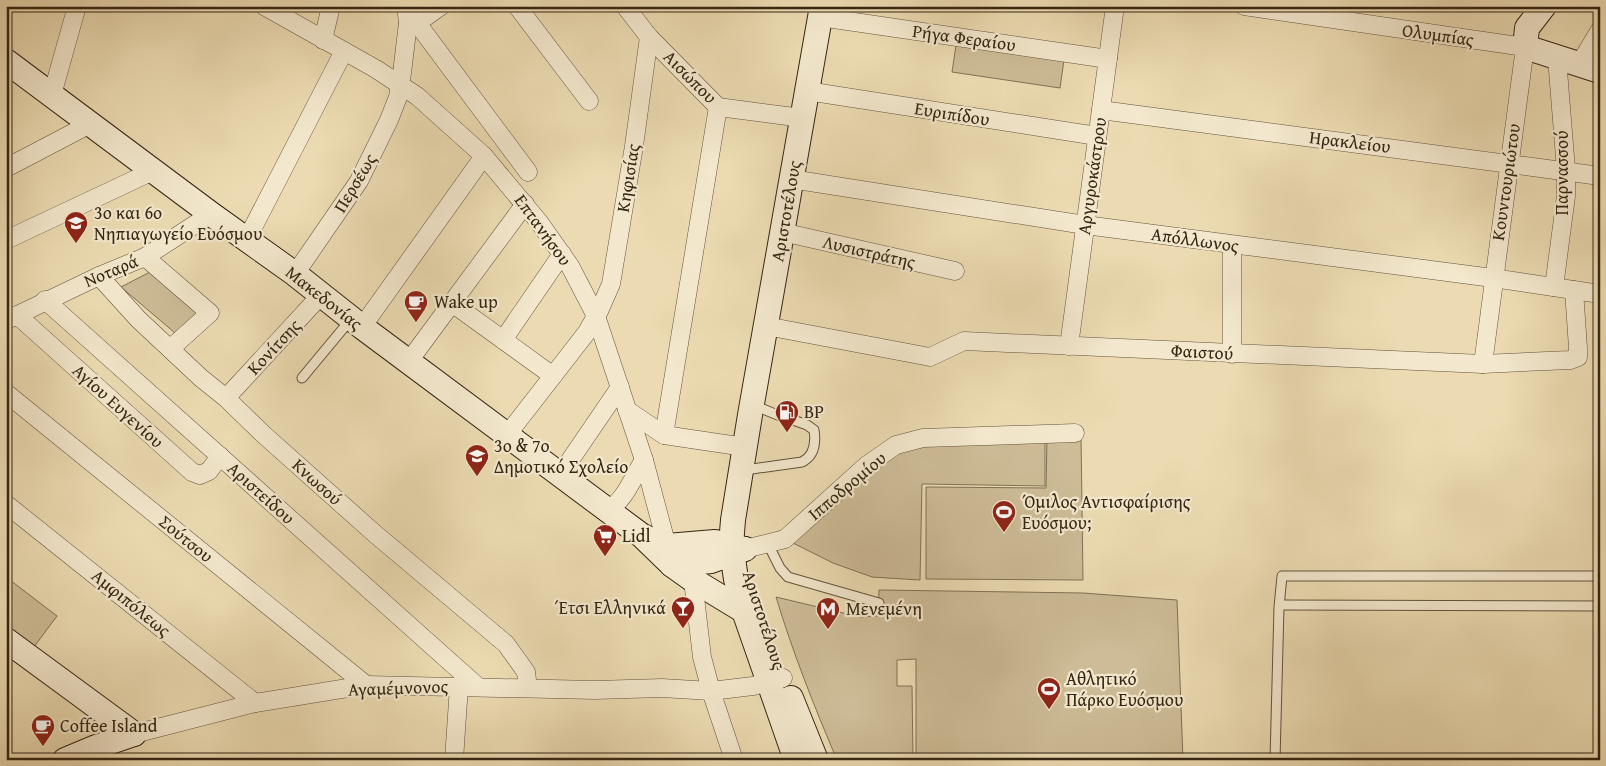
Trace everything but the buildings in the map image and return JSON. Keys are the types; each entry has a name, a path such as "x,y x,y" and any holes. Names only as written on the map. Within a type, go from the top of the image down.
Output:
{"street":[{"path":"52,95 77,6"},
{"name":"Επτανήσου","path":"264,6 401,84 428,106 484,156 525,204 562,254 596,316 644,460 670,555"},
{"path":"323,40 331,6"},
{"path":"440,6 410,18 528,172"},
{"path":"517,6 589,101"},
{"name":"Αισώπου","path":"626,6 649,37 718,106 802,118"},
{"name":"Αργυροκάστρου","path":"1068,346 1115,6"},
{"name":"Ολυμπίας","path":"1244,6 1524,47 1579,65"},
{"name":"Κουντουριώτου","path":"1483,364 1527,28 1544,6"},
{"name":"Ρήγα Φεραίου","path":"821,12 1108,59"},
{"name":"Αριστοτέλους","path":"816,760 776,681 744,611 736,579 736,549 746,513 751,410 821,12"},
{"name":"Περσέως","path":"295,274 363,174 394,108 401,84 410,18"},
{"path":"1579,65 1600,30"},
{"name":"Κηφισίας","path":"507,435 587,332 611,284 649,37"},
{"path":"247,239 344,51"},
{"name":"Παρνασσού","path":"1554,288 1566,196 1566,170 1579,65"},
{"name":"Μακεδονίας","path":"10,68 52,95 211,214 295,274 357,323 670,555 693,580 744,611"},
{"name":"Ευριπίδου","path":"807,91 1097,136"},
{"path":"664,435 718,106"},
{"name":"Ηρακλείου","path":"1101,110 1600,176"},
{"path":"6,168 90,124"},
{"path":"357,323 484,156"},
{"path":"6,240 153,171"},
{"name":"Απόλλωνος","path":"792,180 1085,225 1494,278 1600,294"},
{"path":"409,361 525,204"},
{"name":"Νοταρά","path":"11,318 45,300 145,257 211,214"},
{"name":"Λυσιστράτης","path":"782,232 955,271"},
{"path":"1232,245 1232,354"},
{"path":"503,340 562,254"},
{"path":"145,257 210,313 170,349"},
{"name":"Κνωσού","path":"99,276 138,319 263,434 374,533 506,644 526,672 528,688"},
{"name":"Φαιστού","path":"766,326 930,357 964,341 1483,364 1570,360 1578,356 1574,290"},
{"name":"Κονίτσης","path":"226,398 321,295"},
{"name":"Αριστείδου","path":"45,300 220,456 468,686"},
{"path":"452,303 553,376"},
{"name":"Αγίου Ευγενίου","path":"11,318 192,472 200,475 209,471 220,456"},
{"path":"560,474 620,387"},
{"name":"Σούτσου","path":"6,393 366,685"},
{"path":"628,410 664,435 749,458"},
{"name":"Ιπποδρομίου","path":"736,549 785,539 867,465 896,445 923,438 1074,433"},
{"path":"607,510 615,506 620,500 644,460"},
{"name":"Αμφιπόλεως","path":"6,504 255,702"},
{"path":"670,555 710,561 736,549"},
{"name":"Αριστοτέλους","path":"736,549 747,568 796,760"},
{"path":"693,580 702,657 734,760"},
{"path":"6,640 134,734"},
{"name":"Αγαμέμνονος","path":"74,758 134,734 255,702 366,685 662,688 711,691 776,681"},
{"path":"454,760 468,686"}],"lane":[{"path":"302,378 357,323"},
{"path":"751,410 780,416"},
{"path":"749,458 802,462 808,459 812,453 815,439 814,430 796,421"},
{"path":"768,544 780,568 788,578 879,603"},
{"path":"1275,760 1282,576 1600,576"},
{"path":"1280,604 1600,606"}],"shaded area":[{"path":"956,45 1064,60 1060,88 952,72"},
{"path":"150,272 199,312 175,333 121,287"},
{"path":"1045,435 1045,486 922,484 920,580 872,577 833,563 785,539 896,445"},
{"name":"Όμιλος Αντισφαίρισης Ευόσμου;","path":"1081,435 1083,580 926,579 926,487 1046,488 1047,436"},
{"path":"6,577 57,616 25,659 6,645"},
{"name":"Αθλητικό Πάρκο Ευόσμου","path":"879,590 1083,593 1177,600 1183,760 916,760 916,659 897,660 897,686 912,686 913,760 837,760 804,679 776,597 860,617 878,616"}],"place":[{"name":"3ο και 6ο Νηπιαγωγείο Ευόσμου","path":"76,244"},
{"name":"Wake up","path":"416,323"},
{"name":"BP","path":"787,433"},
{"name":"3ο & 7ο Δημοτικό Σχολείο","path":"477,477"},
{"name":"Όμιλος Αντισφαίρισης Ευόσμου;","path":"1004,533"},
{"name":"Lidl","path":"605,557"},
{"name":"Έτσι Ελληνικά","path":"683,629"},
{"name":"Μενεμένη","path":"828,630"},
{"name":"Αθλητικό Πάρκο Ευόσμου","path":"1049,710"},
{"name":"Coffee Island","path":"43,747"}]}
